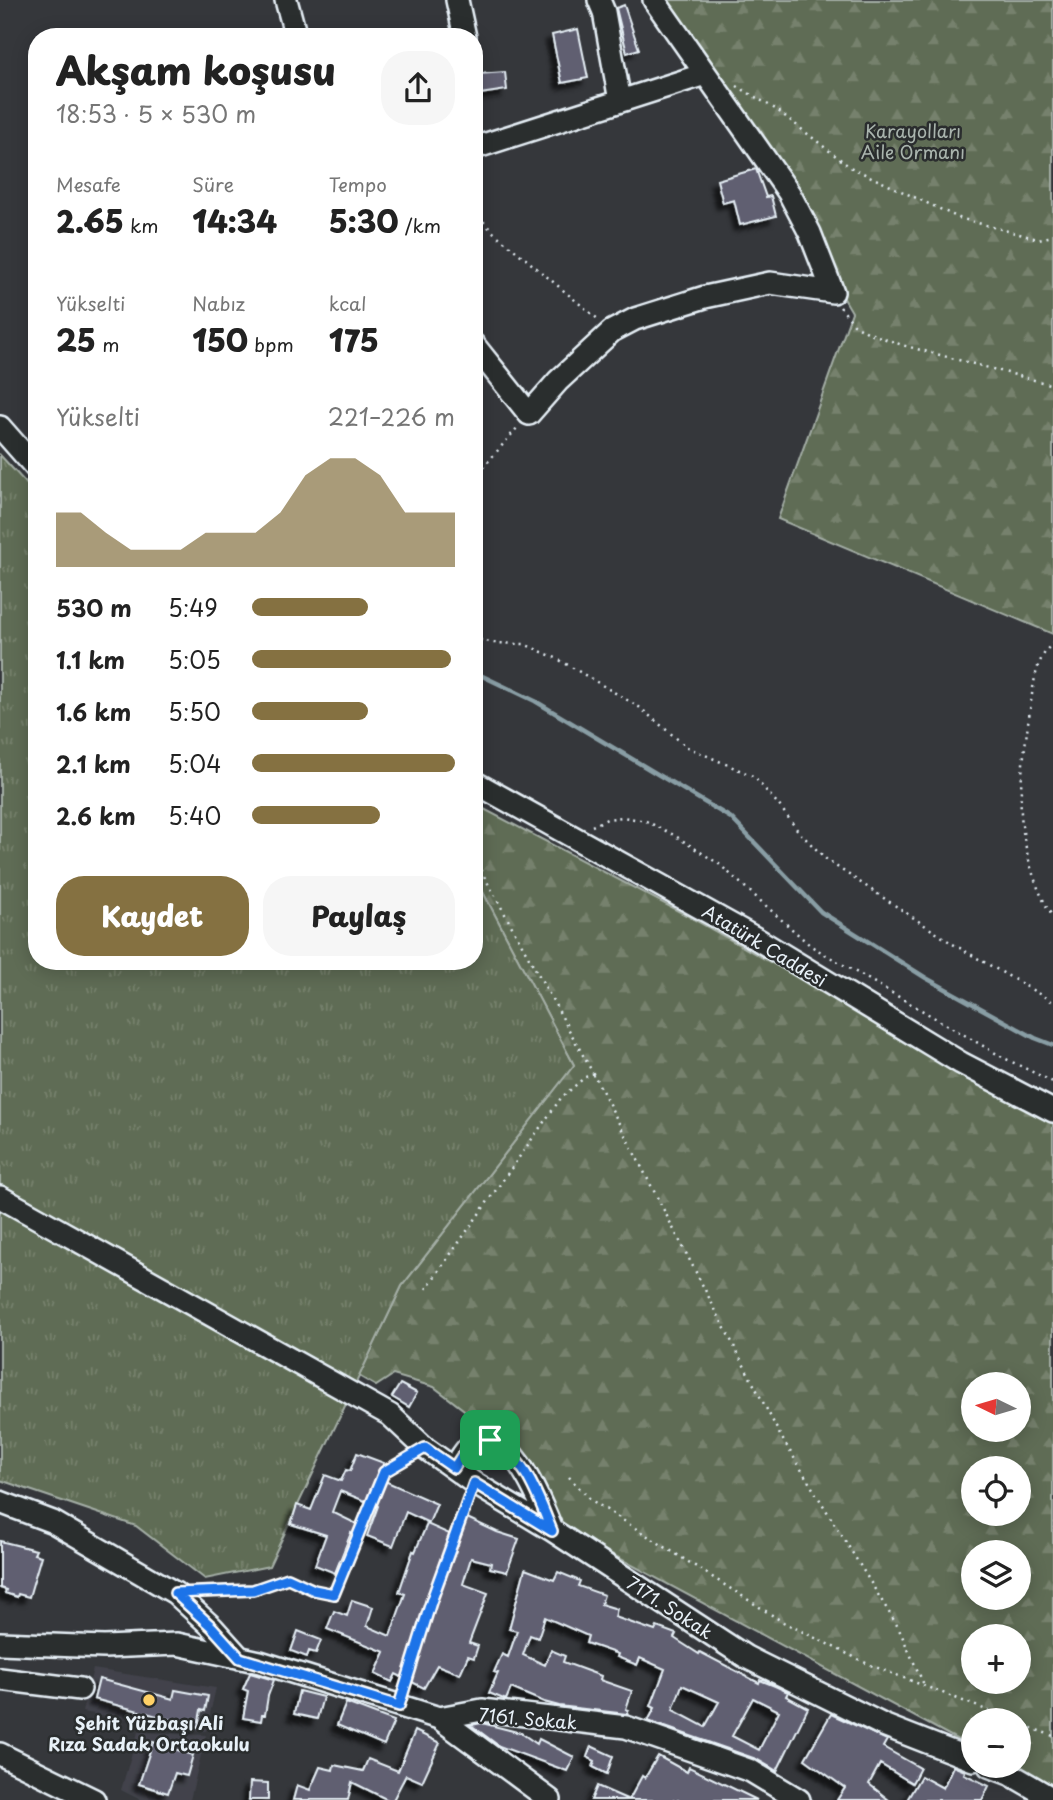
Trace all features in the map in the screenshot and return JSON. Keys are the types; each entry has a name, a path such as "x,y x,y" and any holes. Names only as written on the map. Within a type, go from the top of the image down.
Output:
{"street":[{"path":"286,0 294,28"},
{"path":"457,0 463,28"},
{"path":"599,0 604,12 620,101"},
{"path":"483,356 529,414 558,381 612,331 635,319 705,297 771,283 833,292 810,233 789,193 654,0"},
{"path":"483,145 705,74"},
{"path":"0,427 28,459"},
{"name":"Atatürk Caddesi","path":"483,787 757,939 961,1063 1053,1111"},
{"name":"7171. Sokak","path":"0,1197 390,1415 425,1448 474,1483 746,1657 883,1725 961,1755"},
{"path":"454,1468 469,1446 477,1441 490,1440 504,1447 516,1459 538,1496 552,1531"},
{"path":"0,1502 53,1522 175,1593 212,1627 240,1658"},
{"name":"7161. Sokak","path":"0,1643 104,1647 177,1644 240,1658 439,1718 482,1710 626,1727 751,1771 799,1800"},
{"path":"0,1679 80,1689"},
{"path":"439,1718 550,1800"},
{"path":"0,1754 94,1800"},
{"path":"1017,1778 1053,1799"}],"path":[{"path":"732,83 777,110 850,167 959,218 1038,239 1053,236"},
{"path":"483,221 612,331"},
{"path":"833,292 837,304 854,324 867,332 902,345 1053,385"},
{"path":"483,468 529,414"},
{"path":"483,640 524,644 556,658 639,707 687,747 753,776 799,832 828,861 953,944 1053,1002"},
{"path":"1053,642 1038,667 1033,683 1022,785 1025,841 1046,908 1053,917"},
{"path":"591,827 607,819 624,817 646,821 674,835 719,863 811,946 1004,1058 1053,1082"},
{"path":"483,875 594,1075 779,1435 898,1626 925,1687"},
{"path":"426,1289 561,1098 584,1077 594,1075"},
{"path":"175,1593 253,1590 288,1578 314,1590 334,1594 384,1472 425,1448"},
{"path":"569,1477 591,1500 783,1622 869,1664 980,1708"},
{"path":"399,1706 431,1602 474,1483"},
{"path":"1031,1728 1053,1736"}],"shaded area":[{"name":"Şehit Yüzbaşı Ali Rıza Sadak Ortaokulu","path":"93,1669 216,1688 206,1731 82,1712"},
{"path":"138,1732 206,1735 190,1800 141,1800 121,1790"}],"green space":[{"name":"Karayolları Aile Ormanı","path":"668,0 1053,0 1053,634 778,519 852,312"},
{"path":"0,455 28,485 28,970 483,970 483,892 574,1065 402,1286 269,1566 205,1579 136,1526 0,1480"},
{"path":"483,809 686,915 1053,1120 1053,1793 1026,1778 1031,1778 1031,1708 961,1708 961,1742 563,1528 527,1458 434,1387 393,1375 376,1386 359,1376 402,1286 574,1065 483,892"}],"building":[{"path":"624,5 639,49 627,53 616,8"},
{"path":"578,29 588,78 562,83 552,35"},
{"path":"505,72 507,90 483,94 483,74"},
{"path":"756,169 766,197 771,196 776,216 740,225 734,200 723,203 717,180"},
{"path":"400,1384 417,1393 409,1407 392,1397"},
{"path":"357,1453 384,1463 378,1478 437,1504 429,1523 406,1512 393,1546 367,1536 378,1506 340,1491 332,1512 361,1526 356,1536 351,1533 335,1573 315,1565 326,1535 291,1524 297,1505 311,1510 325,1475 341,1481 346,1470 350,1471"},
{"path":"465,1517 519,1539 507,1572 490,1568 491,1563 471,1558 463,1584 488,1593 469,1643 478,1646 474,1658 468,1656 460,1674 437,1665 424,1688 396,1674 392,1682 375,1674 385,1652 327,1629 334,1611 347,1616 352,1600 373,1607 367,1626 390,1636 405,1594 399,1592 413,1551 415,1552 427,1524 456,1537"},
{"path":"0,1541 36,1550 34,1554 41,1556 29,1597 18,1594 17,1597 0,1588"},
{"path":"525,1569 554,1580 558,1572 580,1581 578,1586 604,1595 601,1604 617,1609 615,1617 655,1631 657,1627 676,1634 674,1638 699,1654 700,1652 759,1683 760,1680 788,1692 786,1696 808,1708 777,1771 756,1759 648,1721 655,1708 651,1706 665,1669 640,1658 637,1665 617,1657 618,1654 586,1643 588,1636 545,1617 538,1638 530,1635 523,1655 545,1665 551,1650 565,1656 563,1662 601,1676 600,1680 632,1691 626,1709 629,1710 627,1714 559,1706 511,1688 506,1700 489,1693 498,1673 494,1672 502,1654 508,1657 517,1631 509,1629","holes":["682,1685 719,1702 705,1727 673,1710","753,1698 779,1711 759,1750 732,1736"]},
{"path":"298,1631 321,1640 316,1653 309,1651 307,1657 291,1651"},
{"path":"250,1673 274,1680 261,1721 243,1718 248,1691 243,1689"},
{"name":"Şehit Yüzbaşı Ali Rıza Sadak Ortaokulu","path":"99,1679 173,1699 175,1690 208,1696 205,1711 201,1710 198,1727 94,1699"},
{"path":"299,1691 323,1697 317,1719 294,1714"},
{"path":"346,1703 394,1721 384,1745 337,1725"},
{"path":"831,1714 887,1740 883,1747 920,1768 912,1783 880,1764 869,1784 889,1800 837,1800 845,1788 805,1759"},
{"path":"482,1723 521,1733 537,1744 539,1739 574,1757 567,1771 499,1746 471,1725"},
{"path":"415,1731 440,1743 422,1782 406,1775 393,1800 352,1782 348,1800 293,1800 297,1785 310,1790 320,1767 333,1770 334,1765 363,1771 368,1759 398,1771"},
{"path":"153,1742 193,1755 187,1776 175,1773 168,1793 139,1784"},
{"path":"591,1746 613,1756 607,1774 593,1767 595,1761 587,1757"},
{"path":"658,1756 687,1772 689,1767 757,1800 629,1800 642,1776 645,1778"},
{"path":"953,1766 961,1769 961,1778 972,1778 989,1786 982,1800 907,1800 921,1776 943,1788"},
{"path":"250,1782 268,1783 268,1800 249,1800"},
{"path":"597,1786 629,1800 591,1800"}],"waterway":[{"path":"483,676 535,701 731,818 821,912 926,978 1035,1038 1053,1045"}],"place":[{"name":"Şehit Yüzbaşı Ali Rıza Sadak Ortaokulu","path":"149,1700"}],"route":[{"path":"490,1440 504,1447 516,1459 538,1496 552,1531 474,1483 431,1602 399,1706 240,1658 212,1627 175,1593 253,1590 288,1578 314,1590 334,1594 384,1472 425,1448 454,1468 469,1446 477,1441 490,1440"}]}
